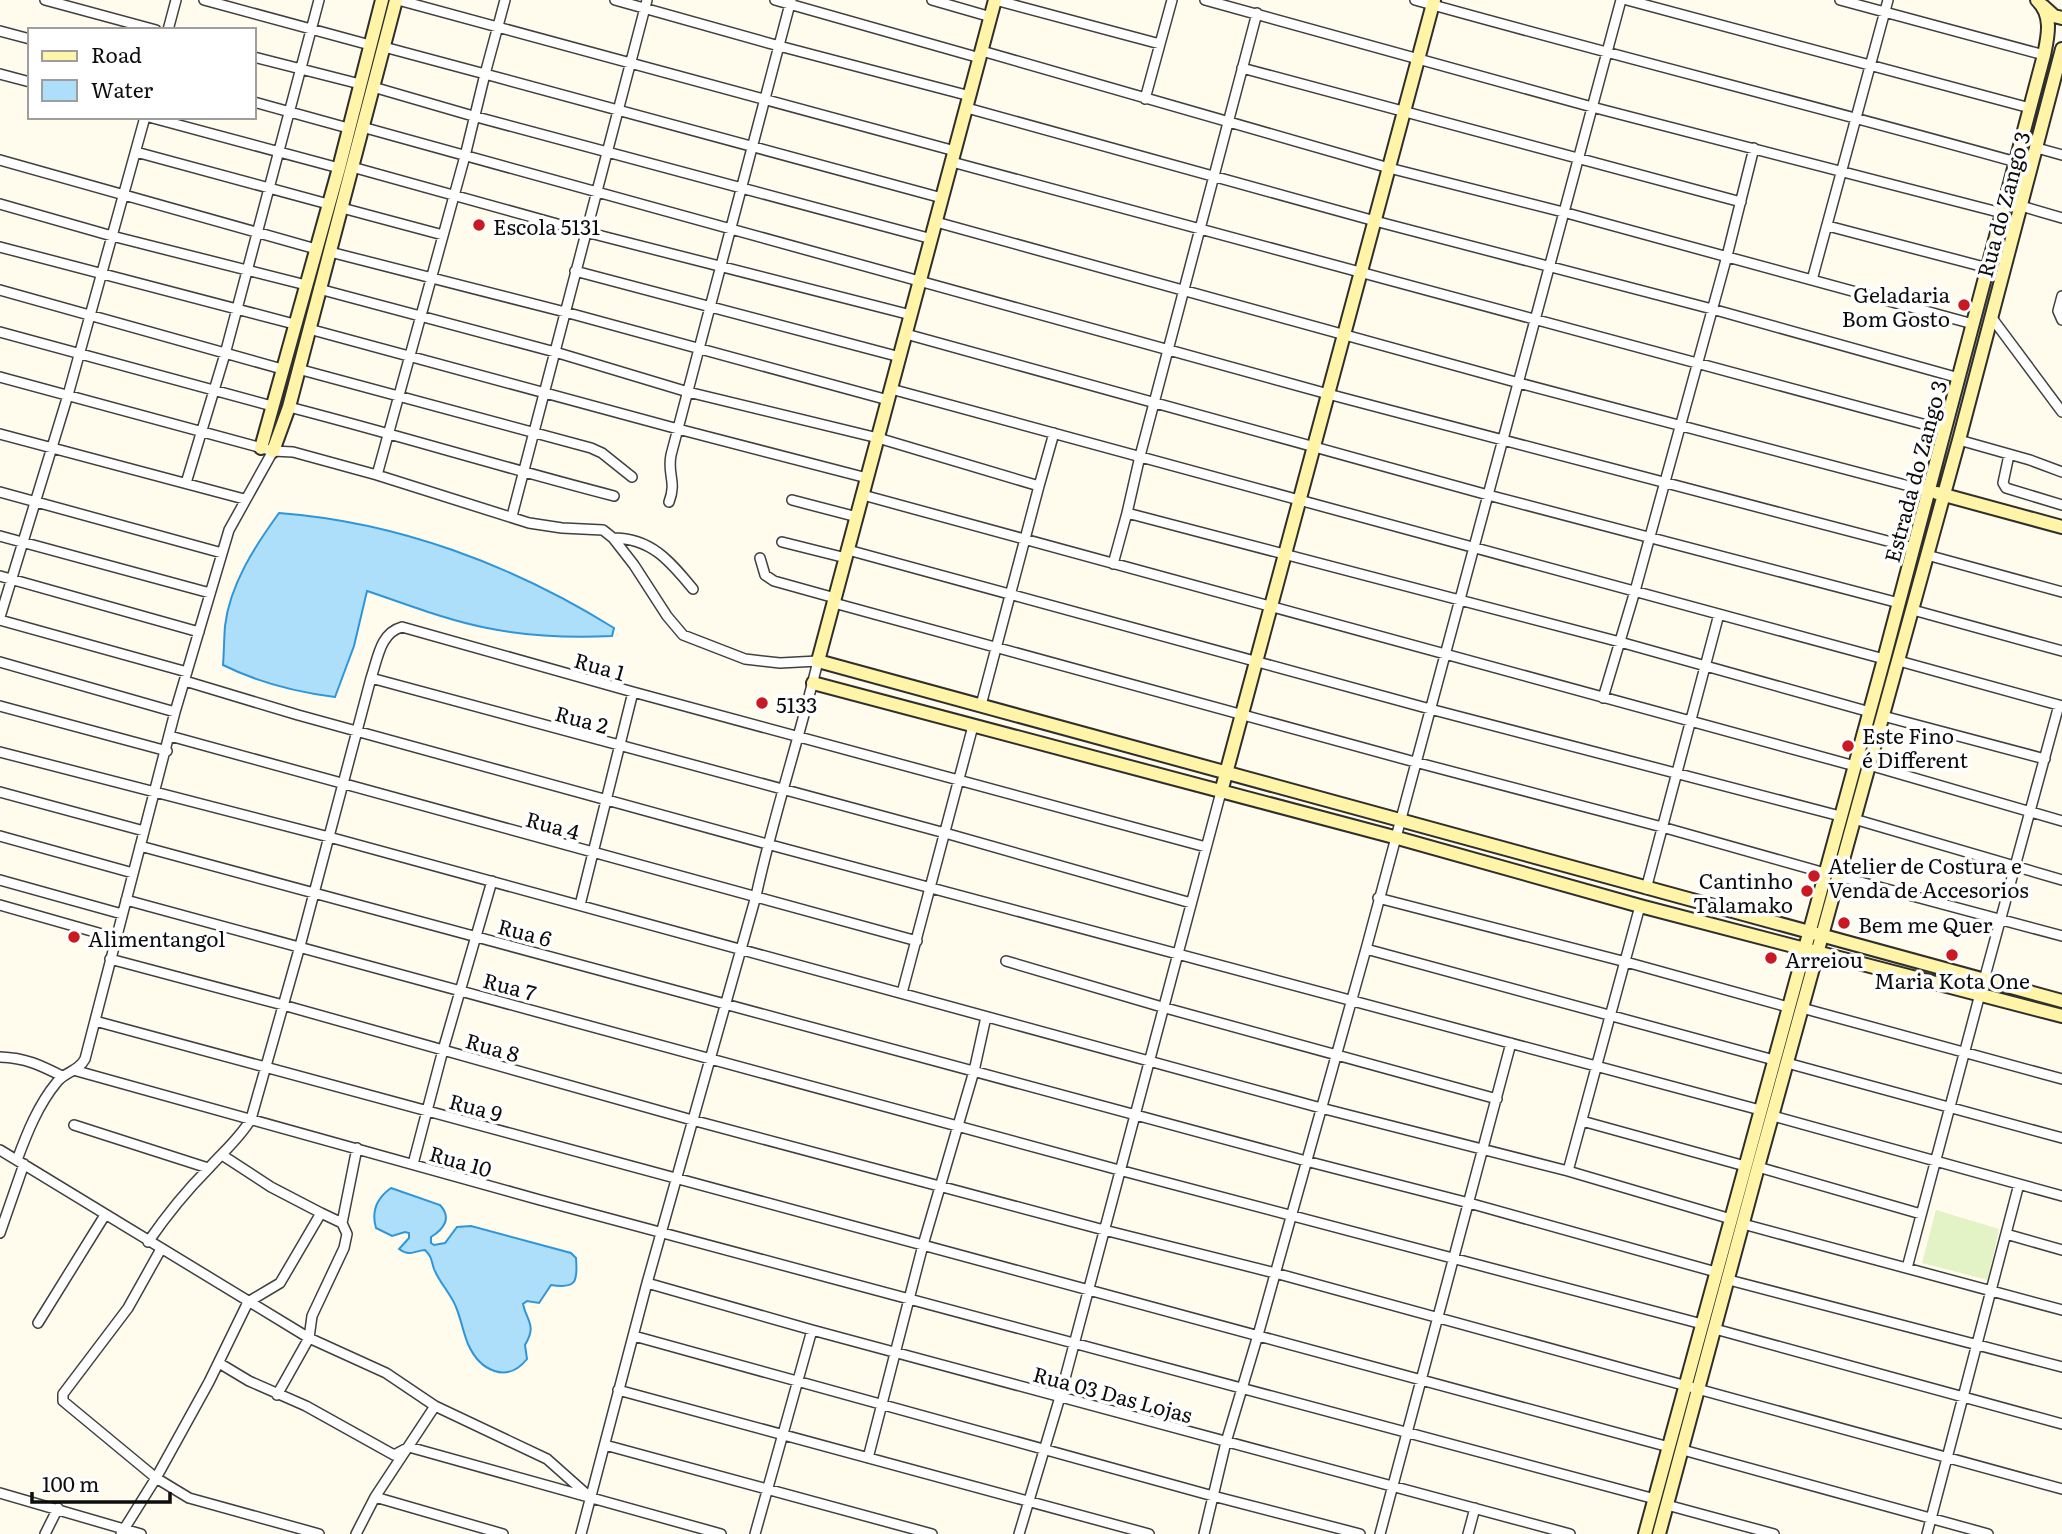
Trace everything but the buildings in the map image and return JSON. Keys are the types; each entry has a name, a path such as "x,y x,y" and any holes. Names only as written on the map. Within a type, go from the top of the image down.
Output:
{"street":[{"path":"45,0 149,28"},
{"path":"169,28 176,0"},
{"path":"204,0 370,45"},
{"path":"187,483 225,354 318,0"},
{"path":"0,1233 20,1162 42,1105 62,1076 77,1070 85,1059 175,712 222,553 229,530 244,499 262,471 272,406 328,204 362,127 370,45 382,0"},
{"path":"267,449 289,407 342,208 348,128 384,47 397,0 764,98 953,157 1360,274 1945,430"},
{"path":"377,475 505,0"},
{"path":"615,0 646,4 1215,176 1959,378"},
{"path":"775,0 791,2 1389,168 1563,212 1973,324"},
{"path":"932,0 991,17"},
{"path":"581,1534 647,1283 756,896 767,844 784,791 995,0 1160,44"},
{"path":"1145,99 1171,0"},
{"path":"1205,0 1592,107 2002,213"},
{"path":"1415,0 1434,3 1607,54 1856,117 2016,162"},
{"path":"1203,1534 1226,1442 1366,949 1621,0"},
{"path":"1627,0 2030,108"},
{"path":"1840,0 2044,55"},
{"path":"1812,280 1888,0"},
{"path":"2039,1 2045,10 2062,18"},
{"name":"Estrada do Zango 3","path":"1751,1167 1760,1110 1870,712 2044,55 2049,30 2039,1"},
{"path":"669,502 675,488 669,467 678,429 791,2"},
{"path":"1019,1534 1060,1396 1162,1007 1434,3"},
{"path":"512,516 646,4"},
{"path":"1113,564 1257,13"},
{"path":"0,31 28,38"},
{"path":"384,47 942,198"},
{"name":"Rua do Zango 3","path":"1751,1167 1773,1115 1913,610 2062,49"},
{"path":"256,58 367,85 932,239"},
{"path":"1242,68 1741,202"},
{"path":"0,74 28,81"},
{"path":"256,103 348,128"},
{"path":"146,119 68,395 0,619 357,731 1350,1002 1760,1110"},
{"path":"154,119 911,315"},
{"path":"362,127 1328,394 1504,438 1664,484 1914,548"},
{"path":"1603,698 1650,537 1754,148"},
{"path":"2037,148 2062,155"},
{"path":"136,152 328,204"},
{"path":"0,160 316,249"},
{"path":"0,204 112,236 306,285"},
{"path":"2021,206 2062,218"},
{"path":"342,208 443,235"},
{"path":"936,222 1519,383 2062,527"},
{"path":"1828,226 1988,268"},
{"path":"0,247 294,324"},
{"path":"330,251 700,349 1054,433 1884,659"},
{"path":"575,271 900,357"},
{"path":"320,289 555,352 688,392 878,438 1039,486"},
{"path":"0,290 282,369"},
{"path":"2062,296 2058,311 2062,320"},
{"path":"1992,318 2062,412"},
{"path":"309,329 867,478"},
{"path":"0,332 272,406"},
{"path":"906,334 1488,495 1899,603"},
{"path":"298,369 591,448 602,453 632,478"},
{"path":"0,377 201,432 267,449 293,452 377,475 529,523 603,530 613,538 634,565 667,616 683,635 745,659 780,663 818,661 2062,1001"},
{"path":"289,407 389,432 523,473 614,496"},
{"path":"981,705 1054,433"},
{"path":"0,434 244,499"},
{"path":"1959,440 2062,472"},
{"path":"2009,455 2003,483 2006,488 2062,505"},
{"path":"0,492 222,553"},
{"path":"863,495 1855,766"},
{"path":"792,500 857,517"},
{"path":"1127,513 1620,642 1870,712"},
{"path":"0,536 211,593"},
{"path":"613,538 630,538 653,548 674,565 693,589"},
{"path":"782,541 1010,594 1430,709 1840,816"},
{"path":"1927,555 2062,592"},
{"path":"760,558 765,575 774,581 997,648 1825,873"},
{"path":"0,576 199,632"},
{"path":"1913,610 2062,651"},
{"path":"1646,889 1719,614"},
{"name":"Rua 1","path":"371,678 385,636 393,629 402,627 1206,848"},
{"path":"1899,661 2060,706 1984,980"},
{"path":"0,662 175,712"},
{"path":"148,1242 208,1168 244,1132 251,1119 315,892 371,678"},
{"name":"Rua 2","path":"371,678 945,833 1191,903"},
{"path":"813,683 1394,837 1640,906 2062,1016"},
{"path":"580,905 633,692"},
{"path":"0,706 167,751"},
{"path":"1883,716 2045,758"},
{"path":"902,993 974,726"},
{"name":"Rua 4","path":"170,736 917,941"},
{"path":"0,752 329,837 1321,1108 1568,1171 1737,1222 2062,1310"},
{"path":"1869,765 2062,821"},
{"path":"0,792 144,831"},
{"path":"1854,819 2062,880"},
{"path":"0,836 133,873"},
{"name":"Rua 6","path":"141,846 1469,1203 1716,1272"},
{"path":"1838,876 2062,936"},
{"path":"0,880 122,914"},
{"path":"413,1164 492,881"},
{"path":"1378,898 1788,1007"},
{"name":"Rua 7","path":"126,900 1119,1170 1702,1324"},
{"path":"0,905 116,938"},
{"path":"1568,1171 1640,906"},
{"path":"1366,949 1774,1060"},
{"name":"Rua 8","path":"110,959 692,1120 1275,1273 2062,1489"},
{"path":"1006,961 1497,1099"},
{"path":"1907,1268 1980,994"},
{"path":"1802,1008 2062,1079"},
{"path":"868,1458 923,1245 974,1071 986,1017"},
{"name":"Rua 9","path":"95,1021 1669,1447"},
{"path":"1380,1534 1511,1043"},
{"path":"0,1057 18,1057 62,1076"},
{"path":"1787,1063 2062,1138"},
{"name":"Rua 10","path":"77,1070 661,1233 1408,1431 1774,1534"},
{"path":"1773,1115 2062,1196"},
{"path":"1582,1121 1921,1214"},
{"path":"75,1125 208,1168"},
{"path":"277,1395 309,1338 312,1316 344,1248 346,1234 342,1223 357,1148"},
{"path":"0,1150 309,1338 386,1373 435,1406 547,1459 592,1499"},
{"path":"222,1155 271,1187 342,1223"},
{"path":"1645,1534 1683,1450 1729,1280 1737,1222 1751,1167"},
{"path":"1927,1534 2019,1184"},
{"path":"122,1531 156,1478 219,1363 248,1303 280,1283 321,1213"},
{"path":"38,1323 105,1215"},
{"path":"1659,1534 1669,1447 1716,1272 1737,1222"},
{"path":"2006,1234 2062,1250"},
{"path":"161,1250 128,1308 63,1394 64,1401 156,1478 190,1498 319,1534"},
{"path":"1729,1280 2062,1367"},
{"name":"Rua 03 Das Lojas","path":"647,1283 812,1331 1570,1534"},
{"path":"1715,1329 2062,1424"},
{"path":"755,1534 812,1331"},
{"path":"634,1336 882,1406 1360,1534"},
{"path":"219,1363 277,1395 306,1406 394,1455 409,1447 720,1534"},
{"path":"618,1391 1149,1534"},
{"path":"356,1534 375,1497 435,1406"},
{"path":"605,1445 932,1534"},
{"path":"1683,1450 1988,1534"},
{"path":"0,1493 58,1508 122,1531 141,1534"},
{"path":"375,1497 503,1534"},
{"path":"45,1534 58,1508"},
{"path":"1468,1534 1475,1508"}],"green space":[{"path":"1936,1210 1999,1229 1988,1280 1922,1263"}],"water":[{"path":"279,513 367,526 453,550 495,566 575,605 614,628 612,636 549,636 487,628 367,591 354,646 335,697 250,677 223,665 225,626 238,580"},
{"path":"391,1188 440,1205 444,1210 445,1223 431,1237 431,1243 434,1245 445,1243 457,1227 471,1226 571,1253 576,1258 574,1282 566,1286 551,1285 539,1303 527,1301 523,1304 531,1328 525,1345 527,1359 519,1367 511,1371 494,1371 479,1361 468,1344 456,1307 436,1274 427,1252 425,1250 409,1253 399,1249 409,1238 409,1233 392,1236 376,1228 376,1205"}],"place":[{"name":"Escola 5131","path":"479,225"},
{"name":"Geladaria Bom Gosto","path":"1964,305"},
{"name":"5133","path":"762,703"},
{"name":"Este Fino é Different","path":"1848,746"},
{"name":"Atelier de Costura e Venda de Accesorios","path":"1814,876"},
{"name":"Cantinho Talamako","path":"1807,891"},
{"name":"Bem me Quer","path":"1844,923"},
{"name":"Alimentangol","path":"74,937"},
{"name":"Maria Kota One","path":"1952,955"},
{"name":"Arreiou","path":"1771,958"}]}
